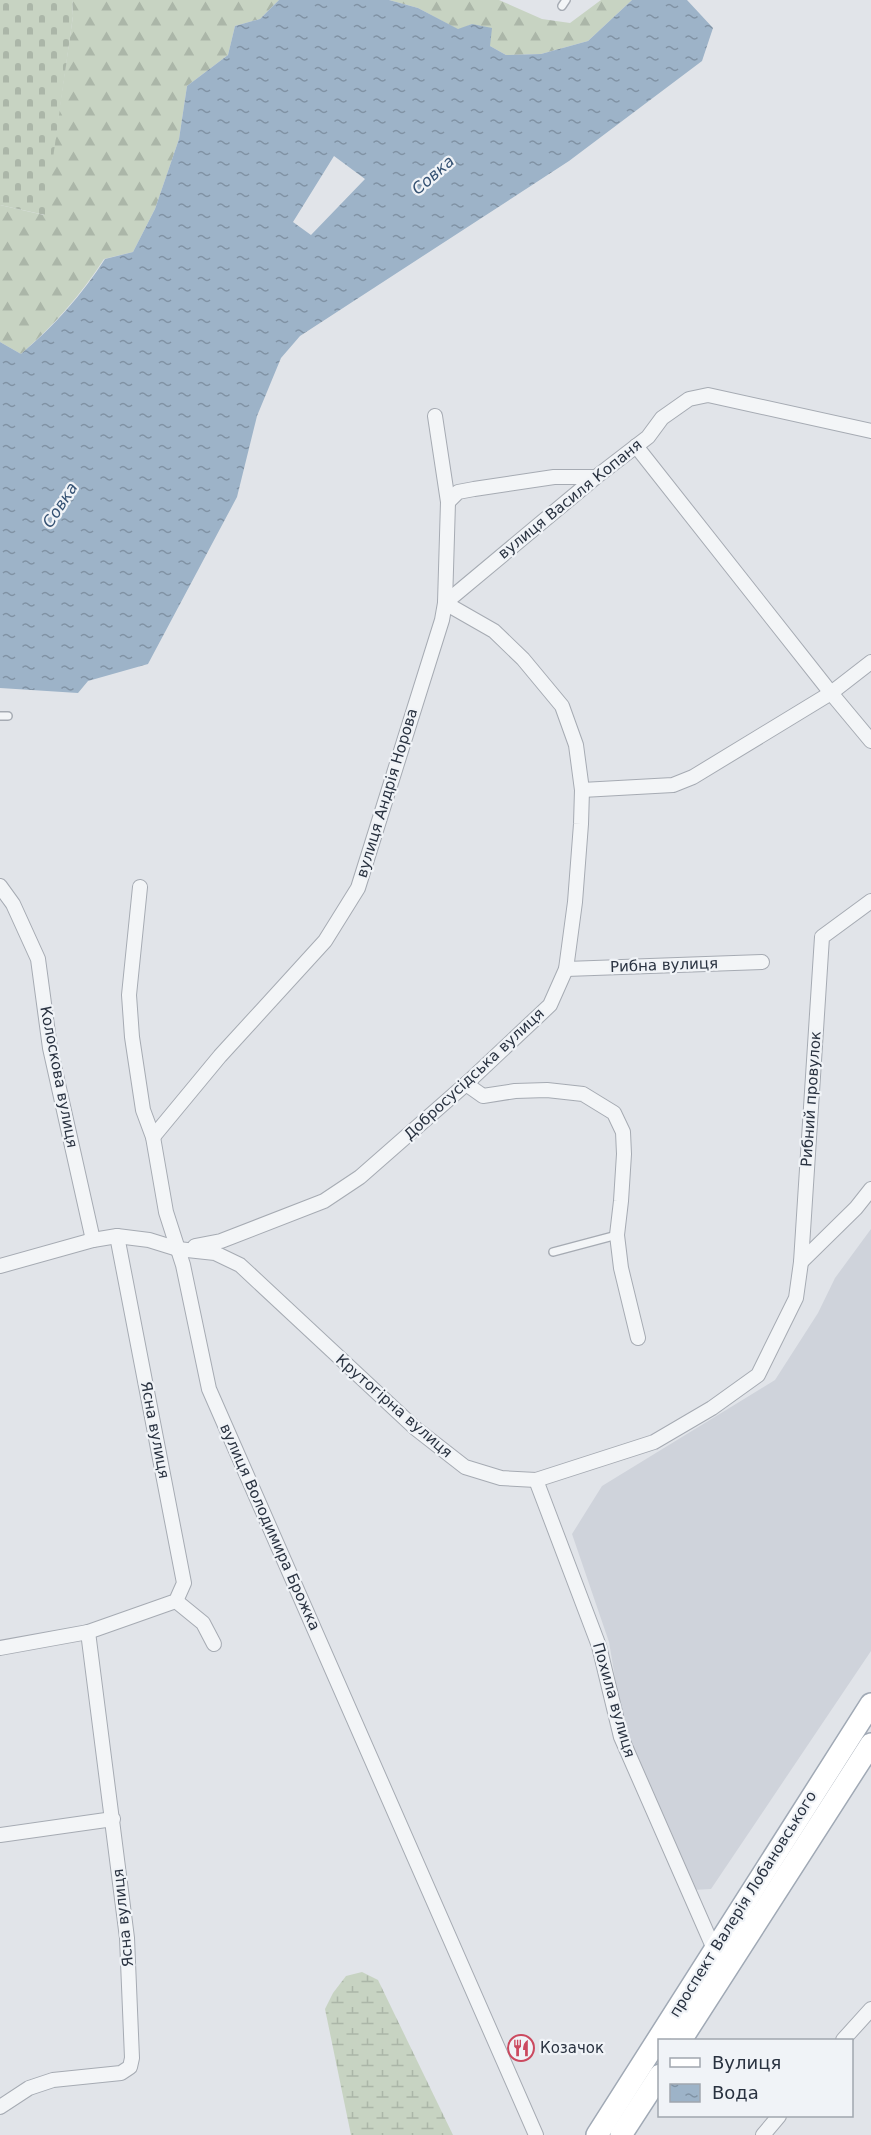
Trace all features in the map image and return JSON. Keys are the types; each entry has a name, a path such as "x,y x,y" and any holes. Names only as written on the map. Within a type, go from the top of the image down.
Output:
{"main road":[{"name":"проспект Валерія Лобановського","path":"597,2135 871,1704"},
{"name":"проспект Валерія Лобановського","path":"682,2039 871,1744"},
{"path":"621,2135 658,2078"}],"street":[{"name":"вулиця Василя Копаня","path":"445,603 596,477 648,437 662,418 689,399 708,395 871,431"},
{"name":"вулиця Андрія Норова","path":"153,1137 220,1056 325,941 358,888 412,709 442,620 445,603 448,502 435,417"},
{"path":"636,446 871,741"},
{"path":"448,502 458,492 474,489 554,477 596,477"},
{"name":"Добросусідська вулиця","path":"178,1249 221,1241 324,1201 360,1177 466,1084 550,1005 566,969 575,902 582,790 576,745 562,706 524,659 494,631 445,603"},
{"path":"582,790 673,785 693,777 831,693 871,662"},
{"name":"Колоскова вулиця","path":"0,886 13,904 38,959 50,1048 93,1240"},
{"name":"вулиця Володимира Брожка","path":"140,887 129,995 132,1037 143,1110 153,1137 166,1212 178,1249 209,1389 536,2135"},
{"name":"Рибний провулок","path":"801,1262 822,936 871,901"},
{"name":"Рибна вулиця","path":"566,969 762,962"},
{"path":"466,1084 483,1096 515,1091 547,1090 583,1094 614,1113 623,1132 624,1154 617,1235 621,1268 638,1338"},
{"path":"801,1262 856,1208 871,1189"},
{"name":"Крутогірна вулиця","path":"0,1266 93,1240 117,1236 149,1240 178,1249 215,1253 240,1265 415,1428 465,1467 501,1478 536,1480 654,1442 712,1408 758,1375 796,1298 801,1262"},
{"name":"Ясна вулиця","path":"117,1236 184,1583 176,1601"},
{"name":"Похила вулиця","path":"536,1480 599,1646 621,1737 714,1949"},
{"path":"0,1648 88,1632 176,1601 203,1623 214,1644"},
{"name":"Ясна вулиця","path":"0,2107 29,2088 53,2080 113,2075 130,2067 132,2046 127,1938 88,1632"},
{"path":"0,1835 113,1819"},
{"path":"844,2039 871,2009"},
{"path":"763,2135 777,2117"}],"lane":[{"path":"0,716 8,716"},
{"path":"554,1252 617,1235"}],"shaded area":[{"path":"871,1229 871,1651 711,1889 693,1890 623,1726 609,1642 572,1534 602,1486 775,1380 818,1313 835,1278"}],"green space":[{"path":"0,0 72,0 73,16 45,215 0,205"},
{"path":"72,0 279,0 260,19 235,26 228,55 187,86 179,139 155,209 133,252 104,259 66,310 21,354 0,342 0,205 44,215 73,16"},
{"path":"389,0 499,0 542,19 570,23 601,0 632,0 588,41 541,54 506,55 490,46 472,24 459,30 418,8"},
{"path":"362,1972 378,1980 453,2135 351,2135 325,2009 333,1993 346,1976"}],"water":[{"name":"Совка","path":"279,0 389,0 418,8 458,29 472,24 492,28 490,46 506,55 541,54 588,41 632,0 687,0 713,28 702,61 569,161 300,336 281,358 257,416 237,497 148,664 88,681 78,693 0,688 0,342 21,354 67,310 105,259 133,252 155,209 179,139 187,86 228,55 235,26 260,19","holes":["334,156 365,179 311,235 293,222"]}],"place":[{"name":"Козачок","path":"521,2048"}]}
